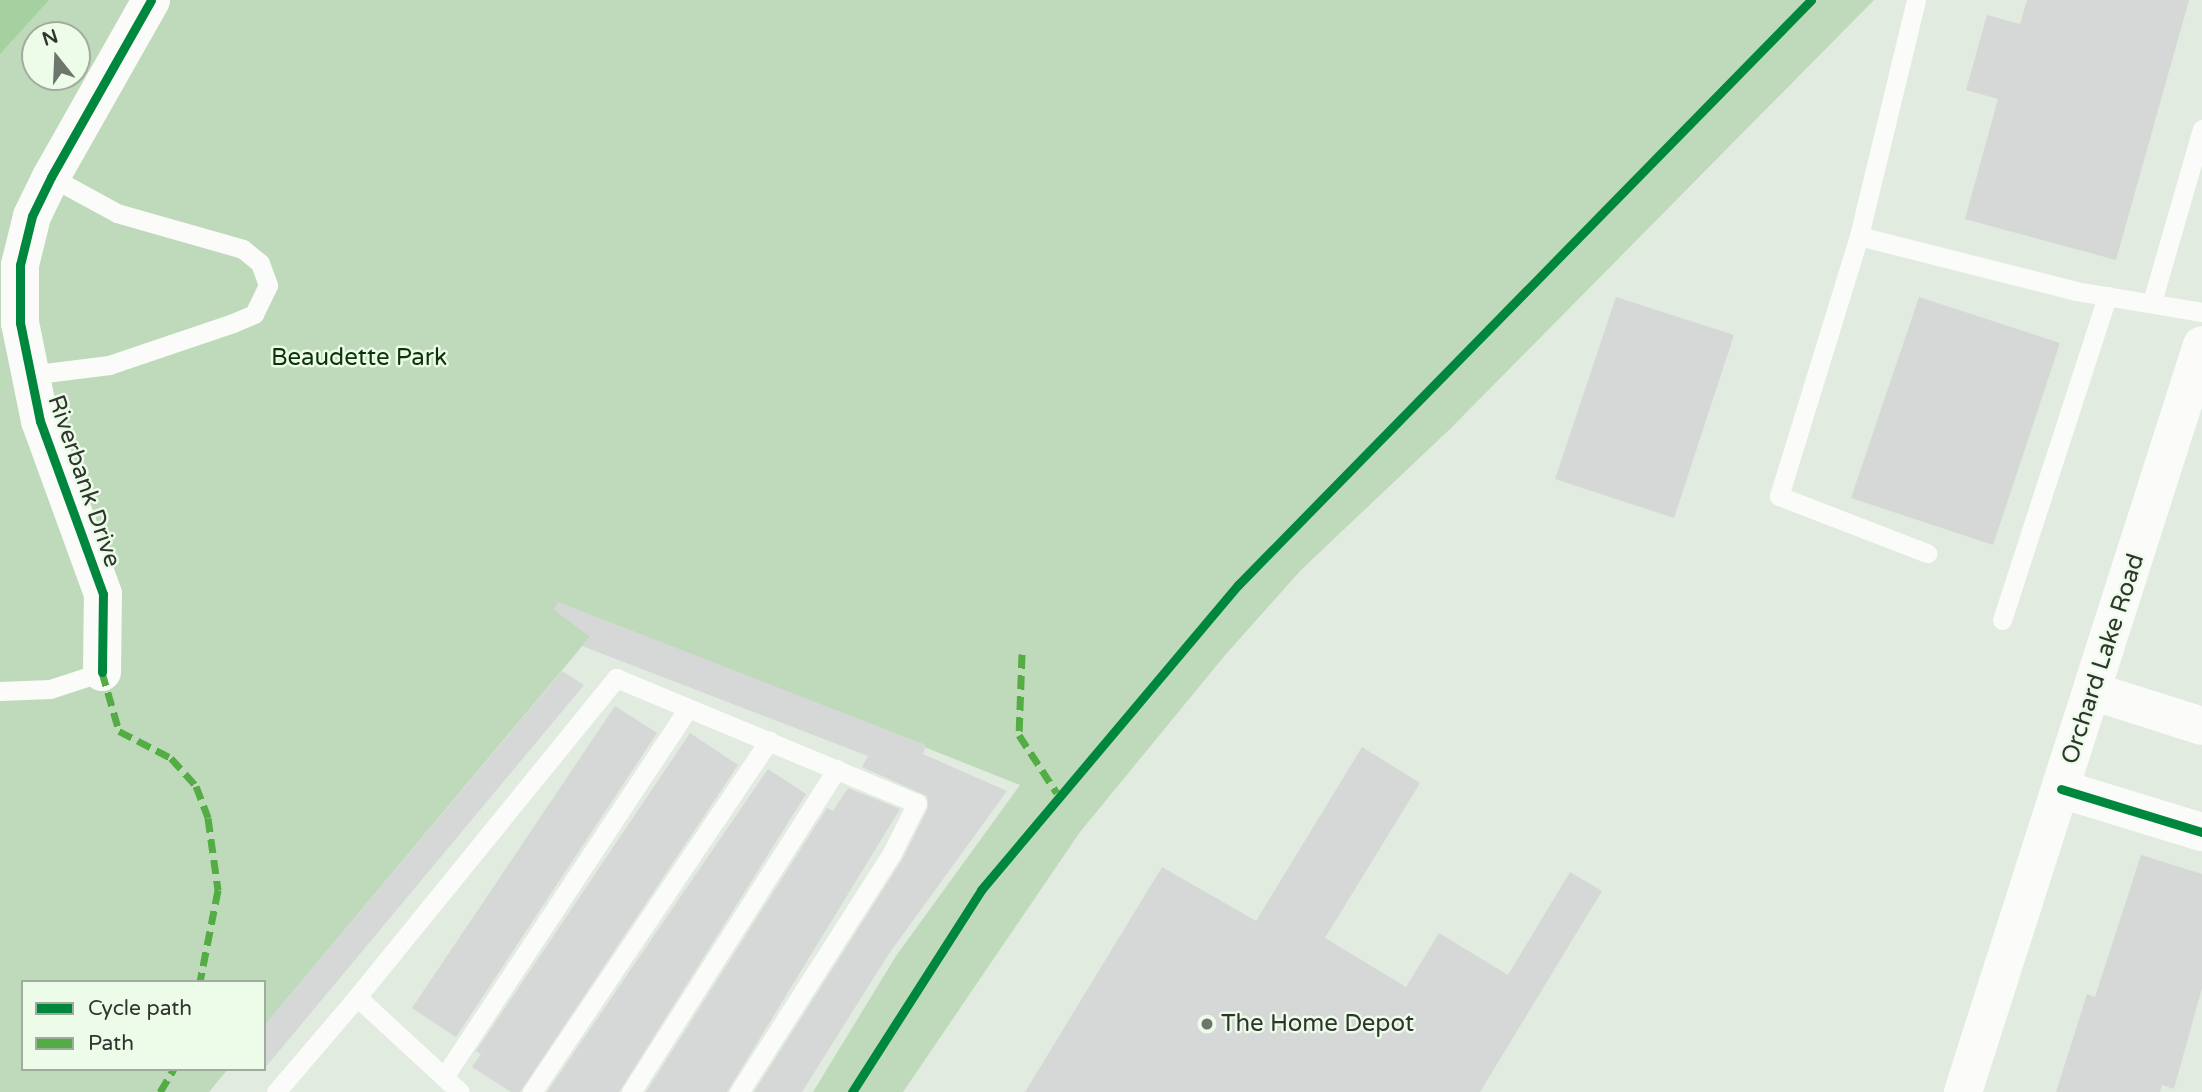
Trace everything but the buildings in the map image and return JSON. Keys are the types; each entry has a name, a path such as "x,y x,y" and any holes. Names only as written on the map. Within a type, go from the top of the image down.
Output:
{"street":[{"name":"Riverbank Drive","path":"102,672 103,594 54,467 29,375 20,323 20,265 32,216 51,177 151,0"},
{"name":"Orchard Lake Road","path":"1963,1092 2199,368"},
{"path":"2095,692 2202,726"},
{"path":"2061,789 2202,832"}],"lane":[{"path":"1916,0 1859,236 1779,496 1927,553"},
{"path":"2152,302 2202,129"},
{"path":"29,375 109,365 187,341 254,314 268,285 260,263 243,249 117,213 51,177"},
{"path":"1859,236 2107,296 2202,312"},
{"path":"2002,620 2107,296"},
{"path":"0,691 50,689 102,672"},
{"path":"276,1092 357,997 616,678 917,803 892,853 738,1092"},
{"path":"444,1077 688,708"},
{"path":"532,1092 769,741"},
{"path":"631,1092 837,769"},
{"path":"357,997 460,1092"}],"green space":[{"name":"Beaudette Park","path":"0,0 1874,0 1450,429 1301,570 1226,654 1080,832 903,1092 813,1092 896,956 1020,785 604,620 266,1024 266,980 21,980 21,1071 226,1071 209,1092 0,1092"}],"shaded area":[{"path":"0,0 49,0 30,21 21,21 21,31 0,54"}],"marked path":[{"path":"1022,654 1019,735 1057,793"},
{"path":"102,672 119,731 171,758 196,786 208,818 218,890 200,980"},
{"path":"160,1092 173,1071"}],"cycle path":[{"path":"102,672 103,594 40,421 20,323 20,265 32,216 51,177 151,0"},
{"path":"852,1092 981,890 1238,585 1811,0"},
{"path":"2061,789 2202,832"}],"place":[{"name":"The Home Depot","path":"1207,1024"}]}
